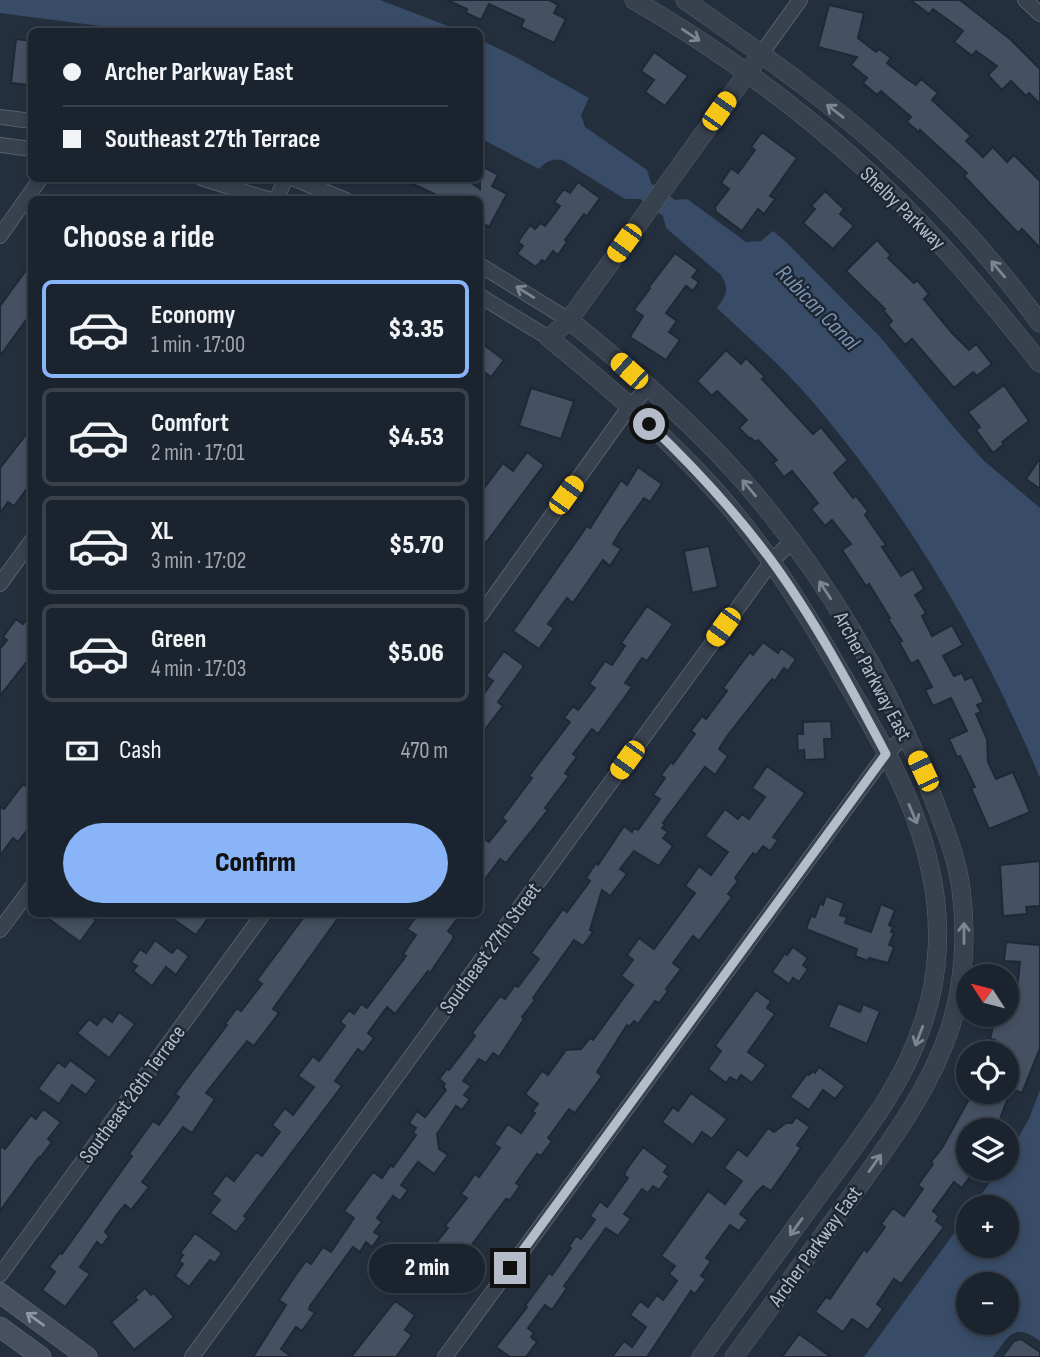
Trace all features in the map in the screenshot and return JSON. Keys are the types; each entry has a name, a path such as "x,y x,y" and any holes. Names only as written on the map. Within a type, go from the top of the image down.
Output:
{"main road":[{"path":"0,1293 66,1351 87,1357"},
{"path":"0,1327 41,1357"}],"street":[{"name":"Shelby Parkway","path":"634,0 747,73 824,134 886,189 940,243 1040,363"},
{"name":"Shelby Parkway","path":"685,0 761,54 889,156 948,213 992,262 1040,323"},
{"path":"483,298 549,338 569,320 800,0"},
{"path":"1025,0 1040,14"},
{"path":"0,117 28,120"},
{"path":"0,145 28,148"},
{"path":"214,182 261,196"},
{"path":"302,182 335,196"},
{"path":"0,236 28,196"},
{"path":"483,267 569,320"},
{"name":"Archer Parkway East","path":"569,320 648,388 723,459 791,542 854,635 906,735 946,831 961,887 964,949 960,986 952,1023 931,1077 906,1119 734,1357"},
{"name":"Archer Parkway East","path":"549,338 630,407 714,489 772,561 831,656 886,754 920,830 936,903 937,957 923,1023 887,1100 701,1357"},
{"path":"483,612 630,407 648,388"},
{"name":"Southeast 27th Street","path":"192,1357 772,561 791,542"},
{"path":"0,584 28,546"},
{"path":"445,1357 886,754 906,735"},
{"path":"0,930 28,892"},
{"name":"Southeast 26th Terrace","path":"0,1275 261,917"}],"water":[{"path":"0,0 380,0 453,28 116,28 0,13"},
{"name":"Rubican Canal","path":"483,41 589,98 581,115 585,127 647,170 651,183 675,200 687,199 746,242 761,241 773,231 881,338 984,461 1040,508 1040,778 994,676 941,580 880,488 812,401 717,308 726,292 721,275 666,228 663,216 640,199 625,199 562,160 549,161 539,169 483,140"},
{"path":"1040,1090 1040,1341 1019,1332 1019,1272 956,1272 956,1335 1011,1335 993,1357 864,1357 956,1230 956,1258 1019,1258 1019,1195 981,1195 991,1181 1019,1181 1019,1136"}],"building":[{"path":"447,0 549,0 558,5 554,13 566,19 554,43 521,27 524,20 489,4 481,20 466,13 467,9"},
{"path":"910,0 960,0 1010,39 1040,69 1040,104 1029,93 1026,96 1011,81 1002,90 988,75 997,66 976,51 972,56 954,42 963,31 933,9 929,14"},
{"path":"829,5 864,13 858,38 876,52 879,49 891,58 887,63 907,79 916,85 921,79 938,93 932,100 971,136 966,141 983,157 993,147 1007,162 1014,155 1040,181 1040,248 1022,229 1018,233 964,176 967,173 920,130 919,132 907,122 911,117 881,91 877,95 863,83 867,78 851,65 857,57 818,47"},
{"path":"16,39 28,40 28,85 11,83"},
{"path":"654,52 688,76 665,106 645,92 654,80 641,71"},
{"path":"762,132 797,158 770,196 775,199 764,214 758,209 742,231 716,212 715,207 729,189 721,183 731,168 738,173 755,150 751,147"},
{"path":"483,167 498,175 492,186 507,194 489,227 483,223 483,196 438,196 409,182 470,182 480,189"},
{"path":"578,182 600,198 587,216 584,214 565,240 567,242 558,255 553,251 545,262 542,260 536,267 517,254 523,246 518,242 530,225 535,229 540,223 545,226 560,206 554,202 564,189 570,193"},
{"path":"825,191 844,209 840,214 854,226 833,249 803,223 815,209 811,206"},
{"path":"877,240 891,255 888,258 914,283 917,280 929,294 924,299 952,333 969,350 976,344 992,364 977,376 973,372 954,388 912,339 905,345 888,325 892,321 883,310 885,309 846,271"},
{"path":"675,253 698,270 692,277 699,282 693,291 686,286 666,313 677,321 669,332 680,340 666,360 630,337 643,316 634,310"},
{"path":"28,268 28,318 0,356 0,306"},
{"path":"483,344 504,360 491,377 483,371"},
{"path":"726,350 741,364 746,358 813,434 821,427 848,460 834,473 853,498 856,496 868,511 865,515 886,545 882,547 901,576 913,569 924,589 915,595 926,613 922,616 932,636 952,625 963,645 943,656 954,676 962,673 965,680 972,677 984,702 977,705 981,712 976,714 987,739 988,762 996,779 1013,772 1030,812 989,829 971,788 975,787 949,739 967,731 951,698 933,706 925,690 932,687 918,660 911,664 899,642 902,641 888,619 890,618 869,584 866,586 842,550 851,544 832,520 825,526 811,509 818,503 792,471 784,477 773,463 777,460 758,440 755,442 750,439 739,428 747,420 717,391 712,396 697,381"},
{"path":"1004,385 1029,421 1002,442 1004,444 993,453 976,430 980,427 968,412"},
{"path":"531,388 574,401 561,439 519,426"},
{"path":"28,432 28,487 14,506 8,502 0,513 0,468"},
{"path":"527,452 544,465 486,543 483,540 483,487 503,463 513,471"},
{"path":"1040,458 1040,489 1026,479"},
{"path":"638,467 662,484 650,502 644,498 620,532 613,544 621,549 610,566 603,560 573,603 567,598 548,624 554,628 539,649 513,631 587,526 590,528 621,480 627,485"},
{"path":"709,546 718,587 692,593 684,551"},
{"path":"647,606 673,624 647,661 642,658 625,683 632,687 598,734 592,729 573,754 577,757 565,773 569,776 545,808 548,810 506,863 500,859 483,882 483,840 489,842 506,821 502,818 532,778 529,776 570,722 564,718 573,706 578,710 595,688 589,684 605,661 612,665 625,646 621,643"},
{"path":"28,617 28,660 0,696 0,649 7,640 3,637 16,619 23,624"},
{"path":"763,642 778,653 781,648 796,659 788,671 784,668 775,681 772,679 728,735 719,749 728,756 715,775 705,767 663,823 665,825 662,828 668,832 663,838 673,846 659,866 634,851 620,869 627,874 610,896 602,890 590,930 593,932 583,946 574,940 533,998 535,1000 499,1057 493,1053 486,1063 479,1059 463,1081 471,1086 464,1095 470,1099 462,1110 456,1106 437,1134 439,1149 448,1155 434,1174 418,1162 401,1185 408,1190 400,1201 393,1196 377,1218 382,1222 374,1232 380,1236 372,1247 366,1242 360,1252 353,1247 310,1306 309,1309 315,1313 302,1331 296,1327 281,1349 292,1357 253,1357 286,1305 279,1300 295,1276 306,1261 311,1264 323,1247 331,1252 354,1218 344,1211 373,1172 382,1178 391,1165 393,1167 416,1135 413,1132 416,1128 409,1123 417,1111 425,1117 446,1090 443,1087 445,1084 439,1079 475,1036 472,1033 500,996 505,999 515,985 518,987 539,959 531,953 563,909 567,912 590,881 586,878 624,826 632,832 634,828 638,830 660,799 653,795 665,778 661,775 671,762 673,764 695,734 691,731 702,716 706,719 727,691 723,688 750,652 753,655"},
{"path":"504,651 524,666 498,702 503,706 483,732 483,695 493,681 486,676"},
{"path":"831,721 832,739 824,739 825,759 805,760 804,750 798,751 797,734 803,734 803,722"},
{"path":"767,766 805,793 773,837 778,840 770,851 763,846 756,855 753,853 735,878 738,881 728,894 732,897 699,941 693,936 673,963 681,969 666,989 668,991 659,1003 655,1001 638,1024 634,1021 629,1027 627,1025 597,1072 602,1076 575,1113 569,1109 548,1138 552,1141 541,1156 537,1154 516,1183 520,1186 510,1200 506,1199 471,1246 475,1250 464,1263 437,1242 448,1228 445,1226 467,1198 461,1194 475,1174 479,1177 500,1148 494,1144 508,1124 521,1133 535,1113 532,1111 538,1104 525,1094 542,1071 548,1075 566,1050 581,1049 590,1038 593,1040 633,985 621,976 633,960 627,955 639,938 654,949 695,893 685,886 699,866 711,875 728,852 705,836 725,809 738,819 742,814 749,819 765,797 752,788"},
{"path":"23,784 28,787 28,829 18,842 13,838 0,856 0,806 4,809"},
{"path":"1040,861 1040,906 1026,907 1027,914 1003,916 1000,865"},
{"path":"826,896 844,903 840,915 847,917 845,923 871,932 881,904 895,910 889,925 893,927 891,932 894,933 889,945 894,947 888,963 869,958 868,961 855,956 857,949 806,929 811,916 815,917"},
{"path":"46,917 91,917 96,920 80,942"},
{"path":"170,917 209,917 196,935"},
{"path":"304,917 339,917 273,1009 279,1013 254,1046 247,1041 206,1093 215,1099 192,1133 183,1127 142,1182 149,1187 131,1210 125,1205 118,1213 105,1232 109,1236 102,1246 97,1242 80,1267 90,1274 65,1307 42,1290 55,1272 49,1267 60,1253 62,1254 132,1156 129,1154 153,1121 159,1125 179,1097 175,1094 237,1008 241,1011 262,984 257,980"},
{"path":"416,917 459,917 448,931 453,935 453,939 430,973 428,971 395,1014 387,1007 368,1033 374,1038 363,1053 358,1049 335,1081 342,1086 244,1216 247,1218 236,1232 210,1213 220,1200 212,1194 226,1175 234,1181 256,1152 262,1156 280,1132 272,1125 285,1108 293,1115 314,1087 298,1076 313,1056 319,1061 345,1026 340,1022 349,1010 354,1014 361,1004 367,1008 406,956 403,954 416,935 407,929"},
{"path":"155,940 172,953 177,947 189,956 176,975 166,967 152,986 133,971 137,966 131,962 140,949 146,953"},
{"path":"1006,942 1040,945 1040,1048 1022,1093 1019,1092 1019,1041 990,1039 993,1027 1019,1027 1020,962 1004,961"},
{"path":"793,947 808,958 803,965 808,969 799,982 793,978 789,984 772,972 785,953 787,955"},
{"path":"756,990 771,1001 767,1008 775,1014 748,1052 766,1065 752,1083 741,1075 737,1081 730,1077 726,1083 708,1069 721,1051 715,1046"},
{"path":"838,1003 860,1012 863,1004 880,1011 867,1044 828,1027"},
{"path":"119,1012 135,1024 109,1058 77,1033 89,1019 97,1025 104,1016 112,1022"},
{"path":"70,1060 97,1080 86,1095 72,1085 59,1104 38,1089 58,1062 65,1067"},
{"path":"819,1067 845,1086 835,1099 823,1090 809,1110 790,1097 807,1074 813,1071 815,1073"},
{"path":"691,1093 727,1119 712,1139 702,1132 693,1145 662,1122 673,1107 678,1111"},
{"path":"966,1104 1006,1104 1000,1118 959,1118"},
{"path":"43,1109 61,1122 48,1139 52,1142 0,1211 0,1146 5,1149 31,1115 36,1119"},
{"path":"796,1117 810,1127 797,1145 801,1148 771,1191 763,1186 740,1214 748,1220 739,1231 730,1225 706,1258 711,1261 701,1276 706,1279 695,1294 691,1291 647,1357 612,1357 624,1341 632,1347 646,1327 630,1315 640,1301 648,1307 657,1295 663,1300 677,1281 669,1274 675,1266 661,1256 708,1191 725,1204 742,1181 724,1168 738,1149 747,1156 768,1128 774,1132 786,1123 792,1123"},
{"path":"956,1123 956,1181 967,1181 962,1188 954,1182 933,1211 939,1216 936,1221 944,1227 901,1284 894,1279 877,1304 883,1309 868,1330 852,1319 843,1332 815,1312 826,1297 830,1299 864,1249 867,1252 885,1227 881,1224 893,1208 904,1216 923,1189 918,1185"},
{"path":"643,1147 668,1166 664,1172 669,1176 659,1190 653,1186 648,1193 642,1189 624,1214 631,1219 618,1236 606,1228 564,1286 567,1288 552,1310 545,1305 528,1328 534,1333 531,1337 537,1342 526,1357 510,1357 496,1347 549,1273 552,1275 576,1236 581,1239 595,1220 590,1216 600,1201 607,1207 628,1178 624,1175"},
{"path":"195,1233 222,1253 215,1263 210,1260 189,1287 175,1276 183,1264 179,1261 183,1255 180,1253"},
{"path":"145,1288 151,1295 154,1293 174,1317 134,1350 111,1322 137,1300 135,1297"},
{"path":"395,1301 415,1315 405,1330 412,1335 396,1357 351,1357"},
{"path":"799,1334 831,1357 782,1357"},
{"path":"1021,1339 1040,1352 1040,1357 1002,1357 1014,1341"}],"route":[{"path":"510,1268 886,754 822,640 772,561 714,489 649,424"}]}
